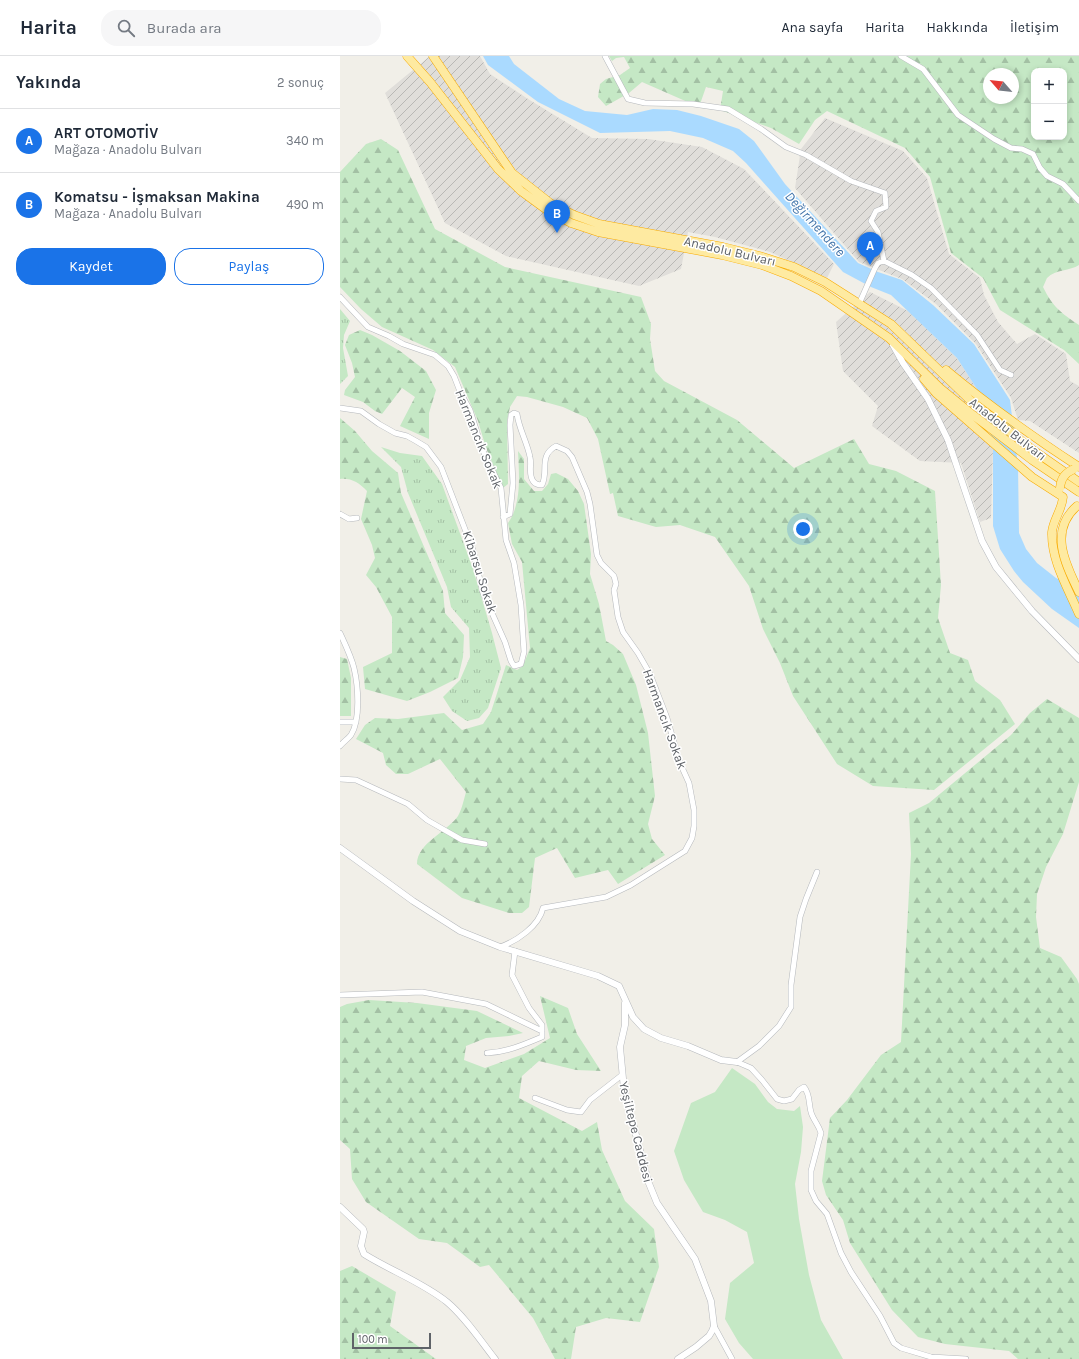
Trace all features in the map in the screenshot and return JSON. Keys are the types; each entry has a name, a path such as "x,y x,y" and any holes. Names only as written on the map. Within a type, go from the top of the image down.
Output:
{"highway":[{"name":"Anadolu Bulvarı","path":"407,56 430,82 498,169 521,191 547,210 571,223 598,232 722,255 762,265 791,276 821,291 889,338 940,388 973,415 1032,460 1079,492"},
{"name":"Anadolu Bulvarı","path":"433,56 512,173 550,203 574,215 599,224 763,256 794,267 825,282 891,324 970,400 1033,450 1079,482"},
{"path":"891,324 971,391 1077,468"},
{"path":"889,338 936,393 1032,477 1063,497 1069,503 1078,506 1067,518 1063,526 1061,546 1064,558 1079,592"},
{"path":"1077,468 1068,472 1063,477 1060,488 1063,497 1063,505 1057,516 1052,531 1055,558 1079,614"}],"street":[{"path":"605,56 628,99 645,104 693,104 728,109 762,129 786,147 806,155 851,181 885,192 886,207 876,211 871,221 878,232 884,261"},
{"path":"901,56 923,69 958,115 994,139 1011,148 1022,149 1033,154 1040,165 1040,168 1047,176 1063,184 1079,201"},
{"path":"859,304 875,268 878,263 884,261 912,275 931,288 977,335 1000,370 1011,375"},
{"name":"Harmancık Sokak","path":"340,297 368,327 403,344 435,355 448,366 454,376 460,394 470,410 482,449 501,488 503,517 510,514 514,483 510,425 511,415 514,413 517,414 518,425 531,458 530,472 534,481 538,485 542,485 544,482 545,460 552,448 556,446 567,451 572,457 580,474 590,504 597,555 601,563 614,576 616,584 614,590 615,602 623,632 638,653 650,674 667,718 680,763 689,783 694,810 694,826 692,838 685,852 631,885 606,897 543,908 536,923 522,936 500,947"},
{"name":"Anadolu Bulvarı","path":"889,338 903,363 928,399 948,440 982,541 996,567 1032,611 1079,659"},
{"name":"Kibarsu Sokak","path":"340,408 361,411 395,433 407,436 416,441 426,447 441,467 473,550 483,593 505,642 511,661 514,666 518,666 521,664 524,652 521,605 514,563 506,540 503,517"},
{"path":"340,514 349,519 357,518"},
{"path":"340,633 354,666 357,687 356,722 351,735 340,746"},
{"path":"340,722 356,722"},
{"path":"340,779 356,780 363,783 408,804 433,824 462,840 485,844"},
{"path":"340,848 413,900 460,931 500,947 598,976 619,986 633,1017 644,1029 661,1038 688,1046 721,1060 738,1062 751,1068 777,1099 784,1101 792,1099 799,1090 804,1087 808,1091 812,1115 821,1133 811,1171 811,1190 816,1201 827,1214 841,1253 851,1272 880,1316 894,1343 901,1348 931,1357 966,1359"},
{"path":"738,1062 759,1046 779,1026 791,1007 791,985 800,917 817,872"},
{"path":"486,1053 516,1048 542,1036 542,1025 529,1008 512,975 515,951"},
{"path":"340,995 422,992 486,1004 542,1031"},
{"name":"Yeşiltepe Caddesi","path":"624,995 626,1008 625,1025 620,1047 622,1075 624,1089 648,1181 658,1202 695,1260 711,1301 714,1326"},
{"path":"536,1098 567,1110 581,1112 590,1100 622,1075"},
{"path":"340,1207 363,1229 364,1232 361,1246 364,1254 426,1288 448,1302 469,1324 495,1359"},
{"path":"678,1359 709,1336 714,1326"},
{"path":"714,1326 732,1359"}],"shaded area":[{"path":"430,56 480,56 490,74 592,138 648,139 702,147 744,169 834,264 827,278 770,252 715,237 688,232 681,269 639,286 506,256 445,223 385,93"},
{"path":"825,118 903,151 927,178 949,254 980,278 984,295 998,322 1017,344 1035,334 1066,354 1070,381 1079,386 1079,453 1030,421 1018,420 1011,398 976,344 936,304 902,279 859,262 795,188 801,149"},
{"path":"870,292 908,311 957,358 984,400 993,449 991,518 980,522 961,463 920,461 872,426 878,406 843,371 836,322"}],"green space":[{"path":"609,56 1079,56 1079,265 1051,275 1047,278 1043,287 1050,300 1058,309 1079,325 1079,364 1064,350 1000,310 983,278 951,253 930,177 905,148 827,111 815,120 799,144 771,128 720,110 723,91 706,87 699,107 642,82 629,93 606,106 598,97 600,84 606,79 620,75 630,68 624,57 616,58 612,61"},
{"path":"381,139 398,150 435,229 505,267 641,297 651,324 650,339 655,371 664,381 737,420 794,468 854,439 869,464 896,471 935,491 941,585 938,618 950,653 968,660 975,681 1000,700 1015,724 934,790 873,786 837,764 793,696 780,663 763,629 749,586 715,537 680,525 656,527 618,516 613,493 610,494 598,439 587,418 563,407 527,397 517,396 510,407 507,421 508,484 503,488 486,448 478,421 455,367 433,350 382,327 361,309 340,287 340,172 366,144"},
{"path":"340,309 350,321 344,335 343,348 348,376 340,384"},
{"path":"360,330 400,351 426,371 436,390 429,413 429,439 400,426 415,397 402,388 382,414 375,411 363,402 344,395 345,390 355,377 352,363 345,345 349,335"},
{"path":"340,418 355,431 372,451 398,473 401,493 443,591 445,613 464,635 463,657 458,678 430,692 407,701 365,689 363,667 392,653 392,617 376,587 366,575 375,558 372,545 361,519 367,491 355,482 348,479 340,479"},
{"path":"381,447 400,453 422,456 442,484 473,569 501,668 488,708 479,718 467,721 452,711 443,697 460,680 470,657 469,628 451,607 447,587 408,493 401,467"},
{"path":"518,451 524,459 524,479 534,491 542,491 548,484 551,474 556,473 568,479 578,491 584,504 591,554 590,574 599,604 606,641 623,654 636,685 648,733 655,796 648,824 652,839 665,855 618,884 608,870 575,878 557,848 535,858 529,907 522,913 509,913 462,898 417,864 418,857 427,844 458,816 466,792 440,759 408,774 396,774 386,765 383,753 356,739 365,725 375,718 398,719 444,713 462,730 483,724 491,712 506,665 517,670 523,666 530,648 522,562 512,544 508,523 516,507 518,498"},
{"path":"340,657 347,659 351,678 351,716 340,716"},
{"path":"1047,699 1079,718 1079,782 1063,834 1046,867 1037,894 1036,917 1040,948 1061,957 1079,984 1079,1359 1018,1359 1009,1351 945,1344 918,1337 892,1310 850,1243 843,1220 826,1195 822,1181 830,1118 847,1100 881,1055 901,1042 911,854 909,813 929,803 1011,735 1030,713"},
{"path":"540,996 568,1008 577,1034 601,1071 576,1070 539,1061 522,1076 519,1098 582,1131 597,1122 602,1150 625,1201 654,1229 659,1267 640,1322 606,1318 576,1327 571,1359 555,1359 533,1318 489,1265 480,1267 447,1243 419,1239 366,1202 352,1179 350,1149 340,1140 340,1007 347,1004 369,1000 417,1003 477,1011 523,1033 486,1038 466,1046 464,1060 485,1068 524,1054 550,1038"},
{"path":"732,1068 755,1084 768,1102 777,1109 794,1111 800,1106 803,1127 801,1152 795,1184 799,1219 809,1275 821,1320 843,1359 753,1359 739,1343 725,1319 730,1283 754,1263 747,1232 725,1220 703,1212 684,1180 674,1151 691,1103 715,1092"},
{"path":"352,1266 396,1292 390,1326 436,1359 340,1359 340,1271"}],"water":[{"name":"Değirmendere","path":"483,56 509,56 514,64 559,99 585,111 627,115 653,109 677,110 701,116 739,129 754,141 785,184 858,263 902,280 933,305 974,344 1010,400 1018,466 1019,533 1026,549 1037,563 1056,578 1079,588 1079,628 1052,609 1023,582 1000,549 993,526 993,449 984,400 957,358 891,295 871,287 843,272 746,163 733,151 703,138 670,131 600,133 538,102 488,65"}],"place":[{"name":"Komatsu - İşmaksan Makina","path":"557,233"},
{"name":"ART OTOMOTİV","path":"870,265"}]}
